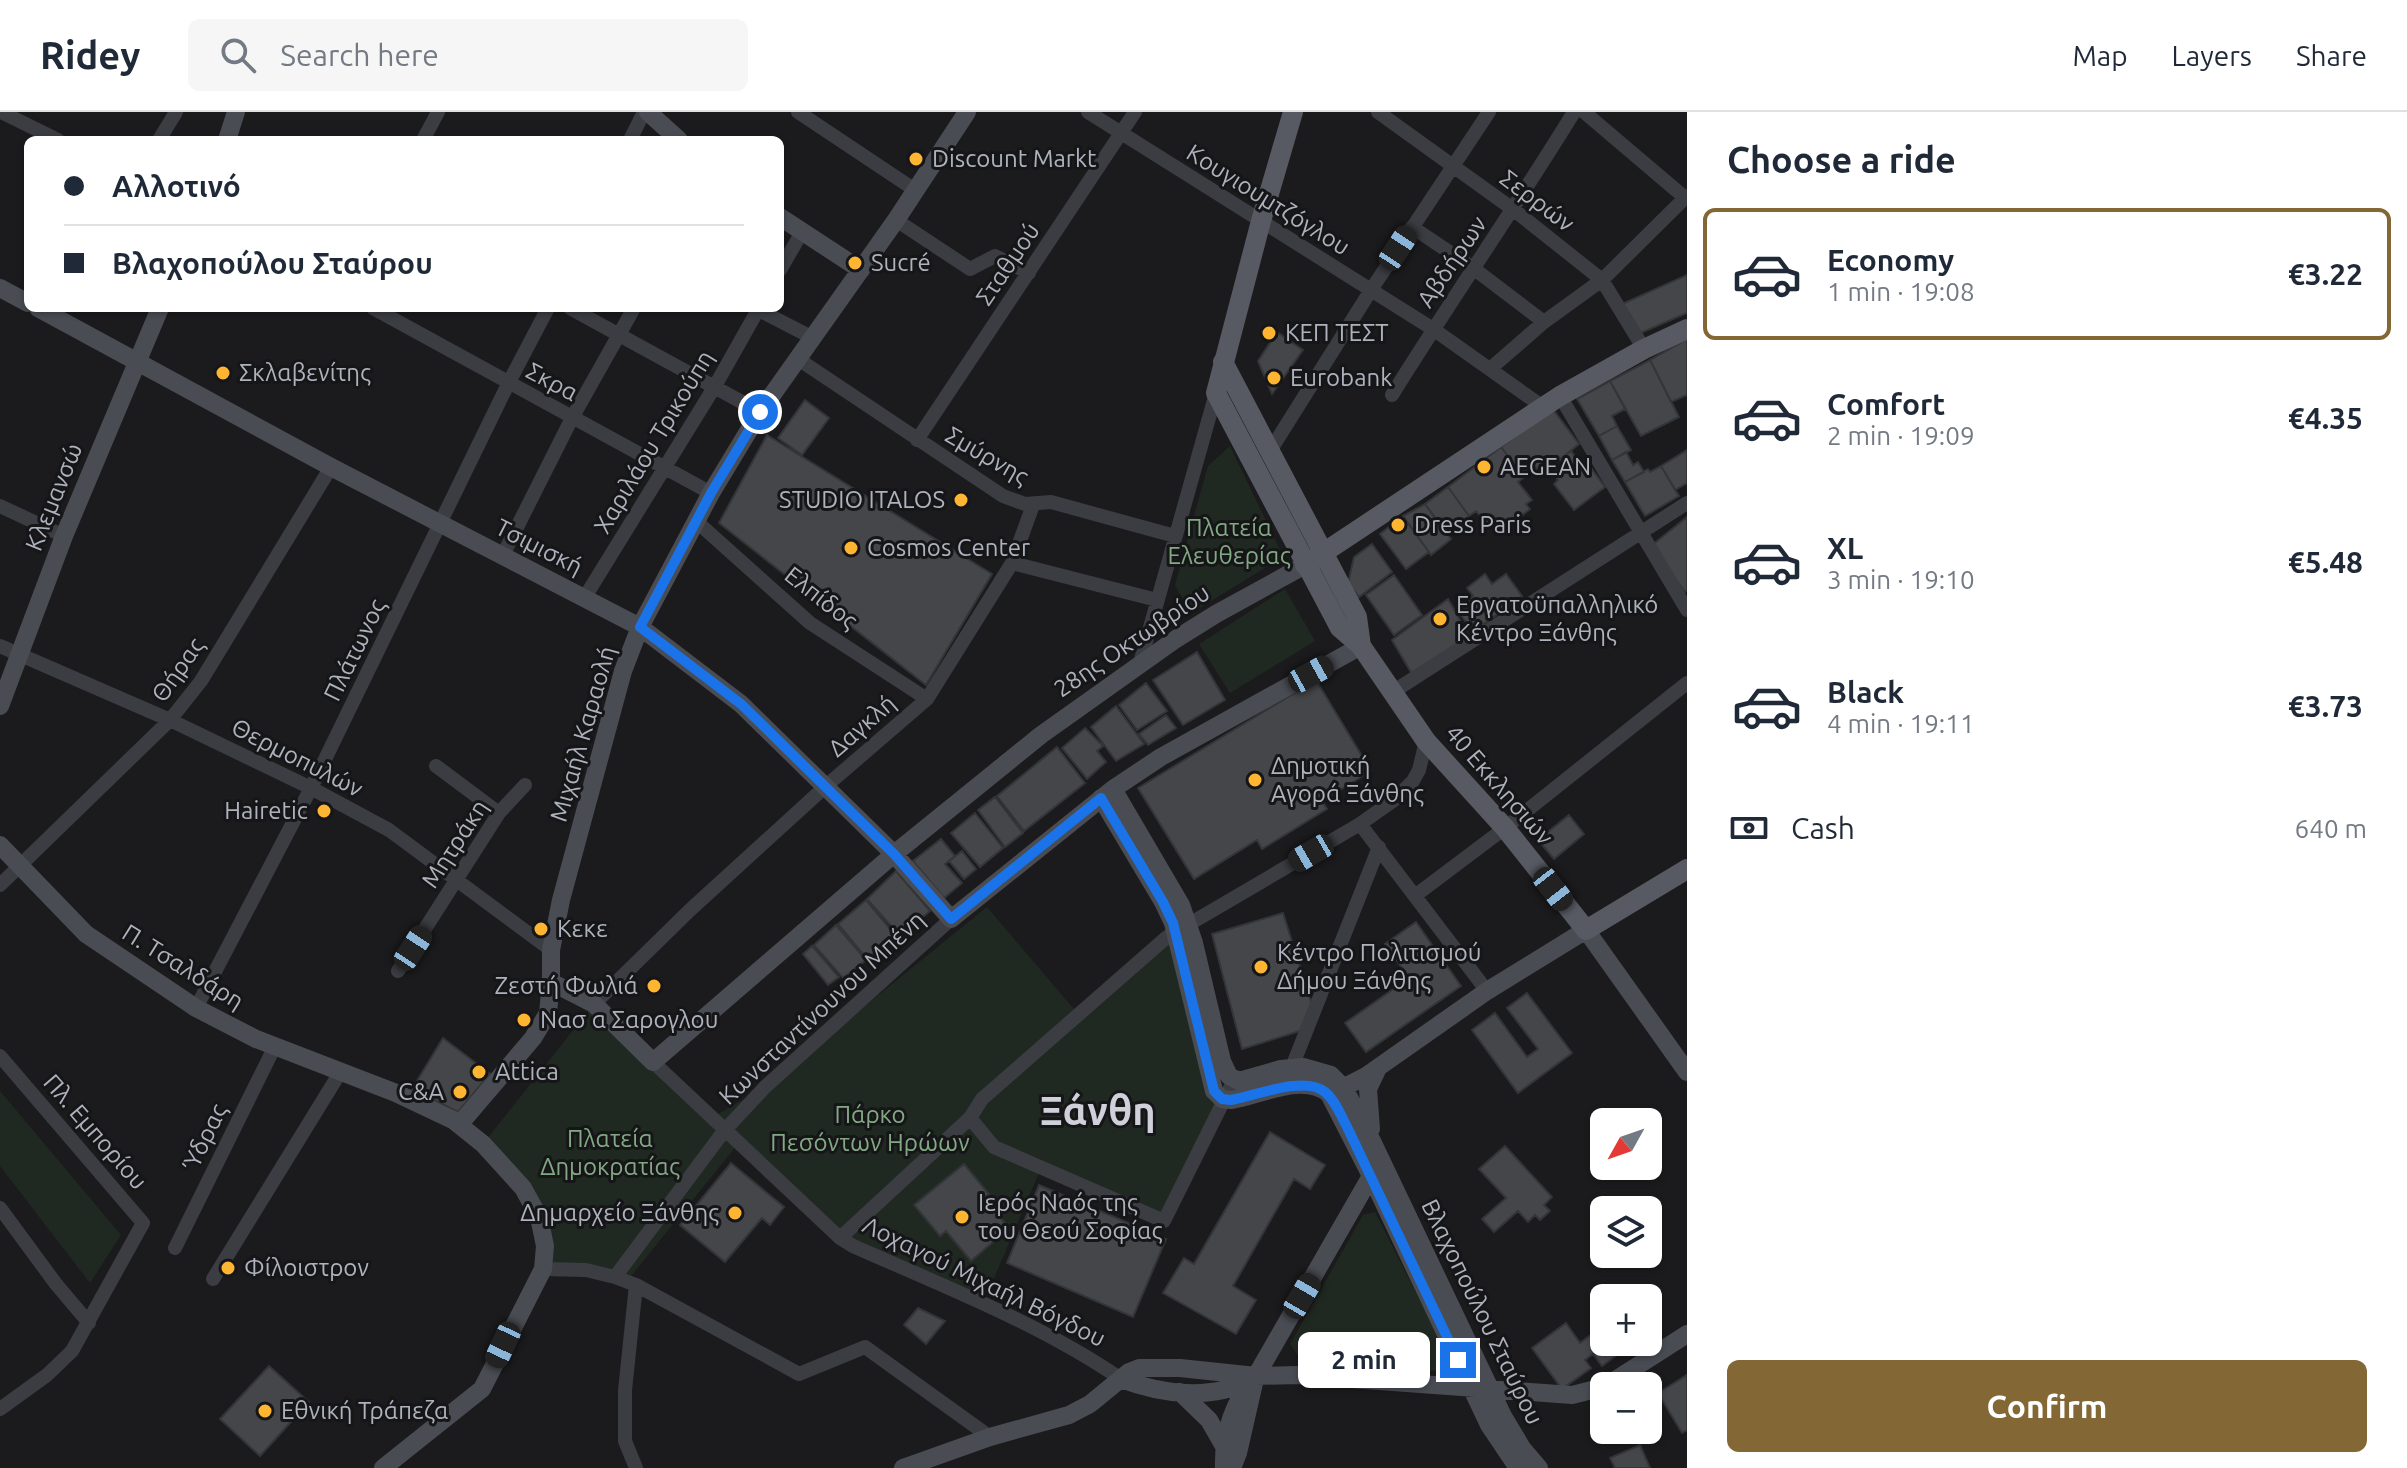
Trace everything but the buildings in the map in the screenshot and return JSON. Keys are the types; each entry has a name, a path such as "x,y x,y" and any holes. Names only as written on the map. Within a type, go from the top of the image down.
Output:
{"main road":[{"path":"1216,393 1293,112"},
{"name":"28ης Οκτωβρίου","path":"1305,565 1552,401 1644,349 1687,329"},
{"name":"40 Εκκλησιών","path":"1223,362 1357,617 1361,646"},
{"name":"40 Εκκλησιών","path":"1216,393 1340,628 1361,646 1426,741 1505,828 1586,930"},
{"path":"1586,930 1687,869"}],"street":[{"path":"1,112 50,136"},
{"path":"161,136 176,112"},
{"path":"228,136 236,112"},
{"path":"425,136 438,112"},
{"path":"632,136 646,112 674,136"},
{"path":"798,112 915,190"},
{"name":"Μιχαήλ Καραολή","path":"459,1125 544,1022 548,1013 551,950 561,900 613,707 640,627 711,493 760,412 896,220 967,112"},
{"name":"Κουγιουμτζόγλου","path":"1088,112 1491,368 1552,401"},
{"name":"Σταθμού","path":"917,440 1135,112"},
{"name":"Σερρών","path":"1378,112 1514,210 1602,280 1644,349"},
{"path":"1270,451 1451,166 1489,112"},
{"name":"Αβδήρων","path":"1392,395 1514,210 1574,112"},
{"path":"1491,368 1544,322 1602,280 1686,196 1584,112"},
{"path":"784,220 861,270"},
{"path":"896,220 970,269 995,256 1029,273"},
{"path":"1412,227 1544,322"},
{"path":"784,263 802,232"},
{"path":"0,288 24,301"},
{"name":"Τσιμισκή","path":"46,312 331,467 640,627 741,704 894,854 951,919"},
{"name":"Κλεμανσώ","path":"0,706 64,536 158,312"},
{"name":"Σκρα","path":"380,312 711,493"},
{"name":"Πλάτωνος","path":"196,1008 311,788 546,312"},
{"path":"577,312 760,412"},
{"path":"503,555 572,418 632,312"},
{"name":"Χαριλάου Τρικούπη","path":"585,597 715,386 755,312"},
{"path":"764,312 813,338"},
{"name":"Σμύρνης","path":"798,359 1003,496 1033,505 1051,502 1175,536"},
{"path":"1140,663 1216,393"},
{"path":"1552,401 1642,533 1687,610"},
{"name":"Θήρας","path":"0,885 170,720 201,681 331,467"},
{"path":"1391,693 1687,503"},
{"name":"Δαγκλή","path":"594,1004 690,910 927,699 1012,563 1033,505"},
{"path":"0,506 64,536"},
{"name":"Ελπίδος","path":"696,521 810,623 927,699"},
{"path":"1012,563 1157,600"},
{"name":"28ης Οκτωβρίου","path":"653,1062 894,854 1041,735 1140,663 1216,614 1305,565"},
{"name":"Θερμοπυλών","path":"0,646 170,720 311,788 389,830 551,950"},
{"path":"951,919 1107,793 1161,757 1361,646"},
{"path":"1416,895 1687,683"},
{"path":"840,1238 970,1118 982,1099 1182,928 1360,824 1394,800 1413,781 1419,770 1426,741"},
{"path":"436,766 499,813"},
{"name":"Μητράκη","path":"398,971 499,813 525,785"},
{"path":"1107,793 1163,902 1182,928 1222,1061 1234,1080"},
{"path":"1360,824 1487,991"},
{"name":"Π. Τσαλδάρη","path":"0,845 86,934 196,1008 275,1046 396,1093 459,1125 483,1144 523,1188 539,1217 545,1246 543,1269"},
{"path":"1292,1067 1379,847"},
{"name":"Κωνσταντίνουνου Μπένη","path":"615,1277 724,1131 765,1087 951,919"},
{"path":"1182,928 1210,1078 1214,1091 1224,1100 1242,1099 1300,1085 1336,1091 1378,1067 1487,991 1586,930"},
{"name":"40 Εκκλησιών","path":"1586,930 1687,1072"},
{"path":"551,982 594,1004 653,1062"},
{"name":"Ύδρας","path":"175,1248 275,1046"},
{"name":"Πλ. Εμπορίου","path":"0,1056 143,1223 89,1323"},
{"name":"Λοχαγού Μιχαήλ Βόγδου","path":"653,1062 840,1238 853,1246 983,1304 1094,1360 1121,1379 1154,1389 1215,1393 1229,1390 1256,1376"},
{"path":"1234,1080 1292,1067 1323,1072 1336,1091"},
{"path":"1224,1468 1225,1448 1236,1402 1256,1376 1371,1176 1373,1143 1368,1089 1378,1067"},
{"path":"213,1279 341,1071"},
{"path":"970,1118 994,1147 1164,1221 1234,1080"},
{"name":"Βλαχοπούλου Σταύρου","path":"1336,1091 1373,1143 1480,1387 1489,1425 1518,1468"},
{"name":"Βλαχοπούλου Σταύρου","path":"1336,1091 1371,1176 1480,1387 1539,1468"},
{"path":"0,1208 89,1323 72,1351 54,1369 0,1409"},
{"path":"383,1468 482,1389 543,1269 586,1270 636,1285 799,1374 865,1347 990,1437"},
{"path":"636,1285 625,1390 625,1441 636,1468"},
{"path":"1627,1372 1687,1334"},
{"name":"Λοχαγού Μιχαήλ Βόγδου","path":"1121,1379 1139,1368 1180,1368 1256,1376"},
{"path":"1256,1376 1297,1375 1572,1395 1590,1390"},
{"path":"1232,1468 1256,1376"},
{"path":"903,1468 1082,1409 1121,1379"},
{"path":"1180,1392 1201,1410 1225,1448"}],"green space":[{"name":"Πλατεία Ελευθερίας","path":"1230,446 1281,552 1281,558 1198,609 1183,599 1175,585 1208,466"},
{"path":"1285,589 1315,641 1230,693 1199,644"},
{"path":"987,907 1078,1014 1176,932 1219,1097 1164,1221 1041,1168 983,1304 840,1238 738,1144 627,1281 543,1269 539,1217 483,1144 594,1004 711,1118 765,1087"},
{"path":"0,1091 121,1235 90,1283 0,1166"},
{"path":"1375,1212 1444,1348 1445,1356 1435,1371 1307,1369 1290,1344 1363,1215"}],"place":[{"name":"Discount Markt","path":"916,159"},
{"name":"Sucré","path":"855,263"},
{"name":"ΚΕΠ ΤΕΣΤ","path":"1269,333"},
{"name":"Σκλαβενίτης","path":"223,373"},
{"name":"Eurobank","path":"1274,378"},
{"name":"AEGEAN","path":"1484,467"},
{"name":"STUDIO ITALOS","path":"961,500"},
{"name":"Dress Paris","path":"1398,525"},
{"name":"Cosmos Center","path":"851,548"},
{"name":"Εργατοϋπαλληλικό Κέντρο Ξάνθης","path":"1440,619"},
{"name":"Δημοτική Αγορά Ξάνθης","path":"1255,780"},
{"name":"Hairetic","path":"324,811"},
{"name":"Κεκε","path":"541,929"},
{"name":"Κέντρο Πολιτισμού Δήμου Ξάνθης","path":"1261,967"},
{"name":"Ζεστή Φωλιά","path":"654,986"},
{"name":"Νασ α Σαρογλου","path":"524,1020"},
{"name":"Attica","path":"479,1072"},
{"name":"C&A","path":"460,1092"},
{"name":"Δημαρχείο Ξάνθης","path":"735,1213"},
{"name":"Ιερός Ναός της του Θεού Σοφίας","path":"962,1217"},
{"name":"Φίλοιστρον","path":"228,1268"},
{"name":"Εθνική Τράπεζα","path":"265,1411"}],"district":[{"name":"Ξάνθη","path":"1098,1111"}],"route":[{"path":"760,412 711,493 640,627 741,704 894,854 951,919 1101,798 1173,923 1214,1091 1222,1099 1231,1100 1300,1085 1318,1088 1329,1094 1458,1360"}],"park label":[{"name":"Πάρκο Πεσόντων Ηρώων","path":"870,1129"},
{"name":"Πλατεία Δημοκρατίας","path":"610,1153"}]}
